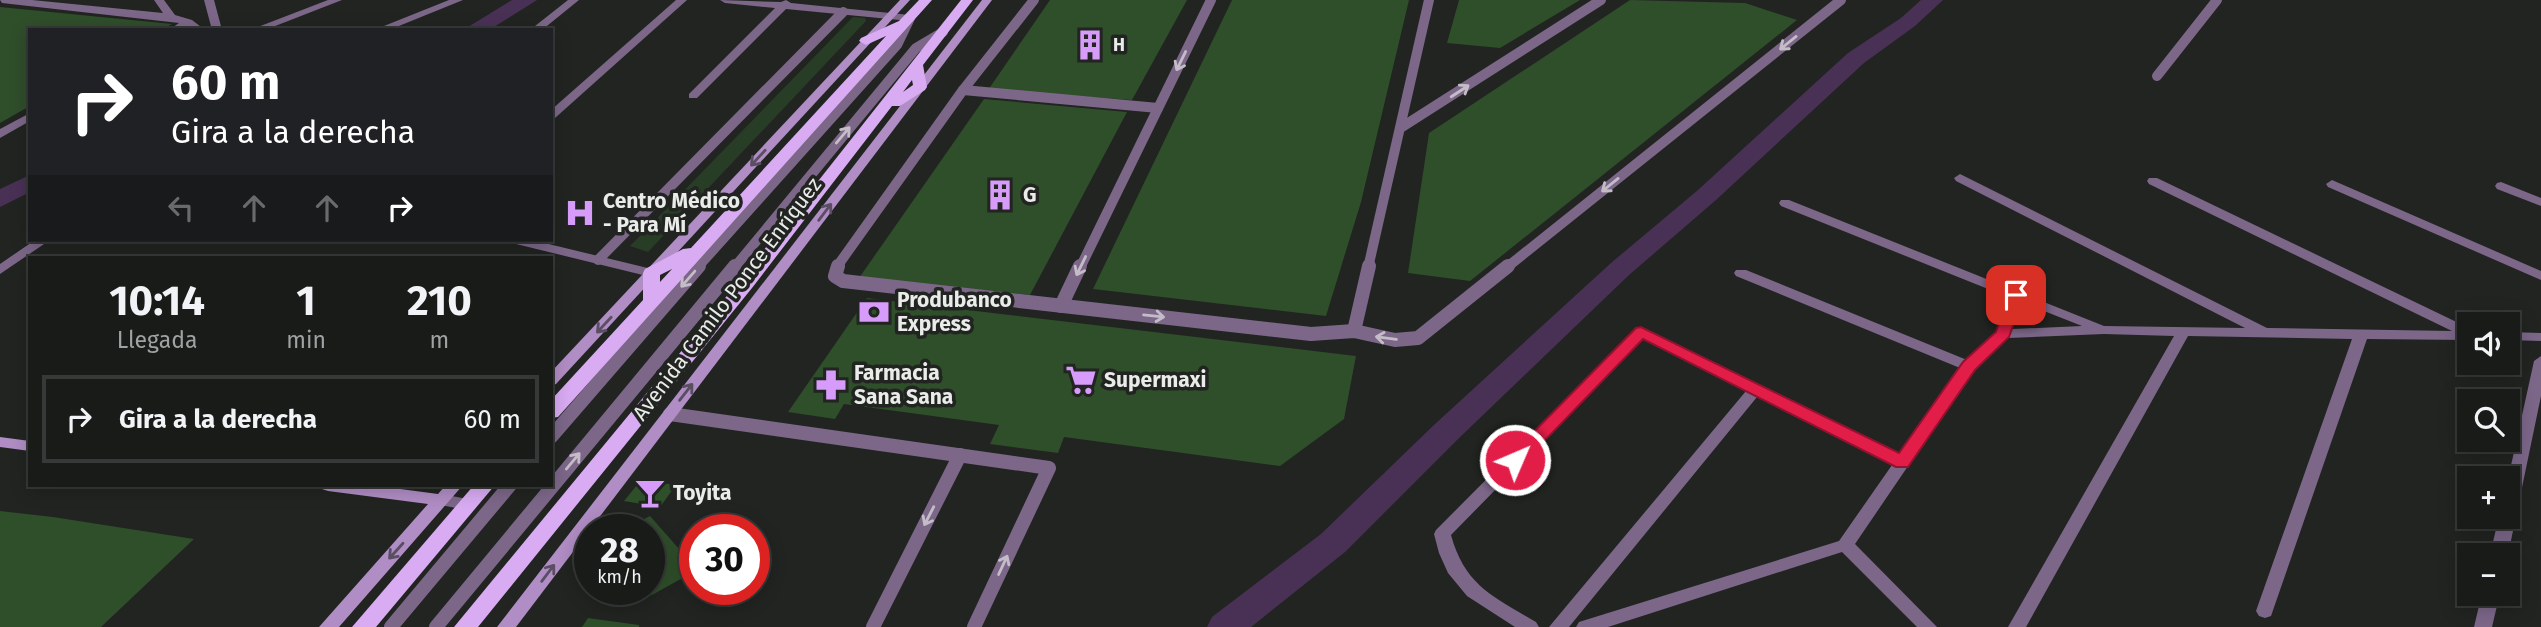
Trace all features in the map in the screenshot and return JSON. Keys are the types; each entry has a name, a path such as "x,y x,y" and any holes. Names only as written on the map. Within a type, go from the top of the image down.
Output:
{"main road":[{"path":"553,379 905,0"},
{"path":"945,31 980,0"},
{"name":"Avenida Camilo Ponce Enríquez","path":"506,627 987,0"},
{"name":"Avenida Camilo Ponce Enríquez","path":"553,410 923,1"},
{"name":"Avenida Camilo Ponce Enríquez","path":"465,627 746,284 965,3"},
{"path":"866,41 910,18"},
{"path":"883,110 920,87 918,66"},
{"path":"651,273 702,246"},
{"path":"651,273 652,301"},
{"path":"0,442 28,446"},
{"path":"343,487 441,500"},
{"path":"328,627 453,487"},
{"path":"363,627 483,487"}],"street":[{"path":"2,0 171,17 197,28"},
{"path":"159,0 171,17"},
{"path":"209,0 216,28"},
{"path":"260,28 337,0"},
{"path":"384,28 458,0"},
{"path":"537,28 574,0"},
{"path":"553,114 682,0"},
{"path":"725,0 910,18"},
{"path":"693,96 786,4"},
{"path":"178,28 188,22"},
{"path":"0,134 27,120"},
{"path":"1960,178 2265,332"},
{"path":"2153,181 2457,329"},
{"path":"2332,184 2541,276"},
{"path":"2501,186 2541,202"},
{"path":"1784,204 2104,330"},
{"path":"0,270 40,242"},
{"path":"525,242 651,273"},
{"path":"1741,273 1969,366"},
{"path":"1585,627 1845,545 1969,366 2003,334 2016,295"},
{"path":"2003,334 2104,330 2457,335"},
{"path":"2017,627 2183,331"},
{"path":"1530,627 1465,586 1447,559 1442,534 1641,332 1902,463"},
{"path":"2265,611 2361,334"},
{"path":"2520,336 2541,337"},
{"path":"2519,466 2541,361"},
{"path":"1558,627 1756,388"},
{"path":"441,500 467,504"},
{"path":"1845,545 1928,627"},
{"path":"2483,627 2488,606"}],"lane":[{"path":"1034,0 963,90 835,270 835,276 843,281 1311,334 1354,331 1395,340 1418,338 1841,0"},
{"path":"1061,306 1211,0"},
{"path":"1354,331 1429,0"},
{"path":"1402,127 1601,0"},
{"path":"2157,76 2217,0"},
{"path":"598,260 843,12"},
{"name":"Avenida Camilo Ponce Enríquez","path":"553,435 733,227 897,45 910,18"},
{"name":"Avenida Camilo Ponce Enríquez","path":"553,486 916,48 945,31"},
{"path":"963,90 1158,108"},
{"path":"670,414 1049,468 974,627"},
{"path":"873,627 960,455"},
{"path":"391,627 508,487"},
{"name":"Avenida Camilo Ponce Enríquez","path":"436,627 552,487"},
{"path":"467,504 492,507"}],"green space":[{"path":"853,17 865,18 866,21 648,252 630,246"}],"building":[{"name":"H","path":"1050,0 1187,0 1132,100 988,90"},
{"path":"1232,0 1409,0 1361,202 1326,316 1093,289"},
{"path":"1459,0 1580,0 1500,48 1447,43"},
{"path":"1630,0 1745,3 1797,20 1470,281 1408,273 1429,133"},
{"path":"0,7 172,24 165,28 28,28 28,107 0,123"},
{"name":"G","path":"984,99 1127,112 1030,295 859,278"},
{"name":"Supermaxi","path":"867,298 1356,356 1344,419 1280,466 1064,437 1058,453 990,444 999,425 844,404 835,419 788,412"},
{"name":"Toyita","path":"641,480 676,485 660,507 624,501"},
{"path":"0,511 194,539 101,627 0,627"},
{"path":"665,533 679,549 679,580 665,588"},
{"path":"588,618 639,625 639,627 582,627"}],"waterway":[{"path":"477,28 527,0"},
{"path":"1225,627 1333,543 1446,432 1620,269 1707,195 1856,58 1908,22 1933,0"},
{"path":"0,199 28,183"}],"place":[{"name":"H","path":"1090,45"},
{"name":"G","path":"1000,195"},
{"name":"Centro Médico - Para Mí","path":"580,213"},
{"name":"Produbanco Express","path":"874,312"},
{"name":"Supermaxi","path":"1081,380"},
{"name":"Farmacia Sana Sana","path":"831,385"},
{"name":"Toyita","path":"650,493"}],"route":[{"path":"1515,460 1641,332 1902,463 1969,366 2003,334 2016,295"}]}
